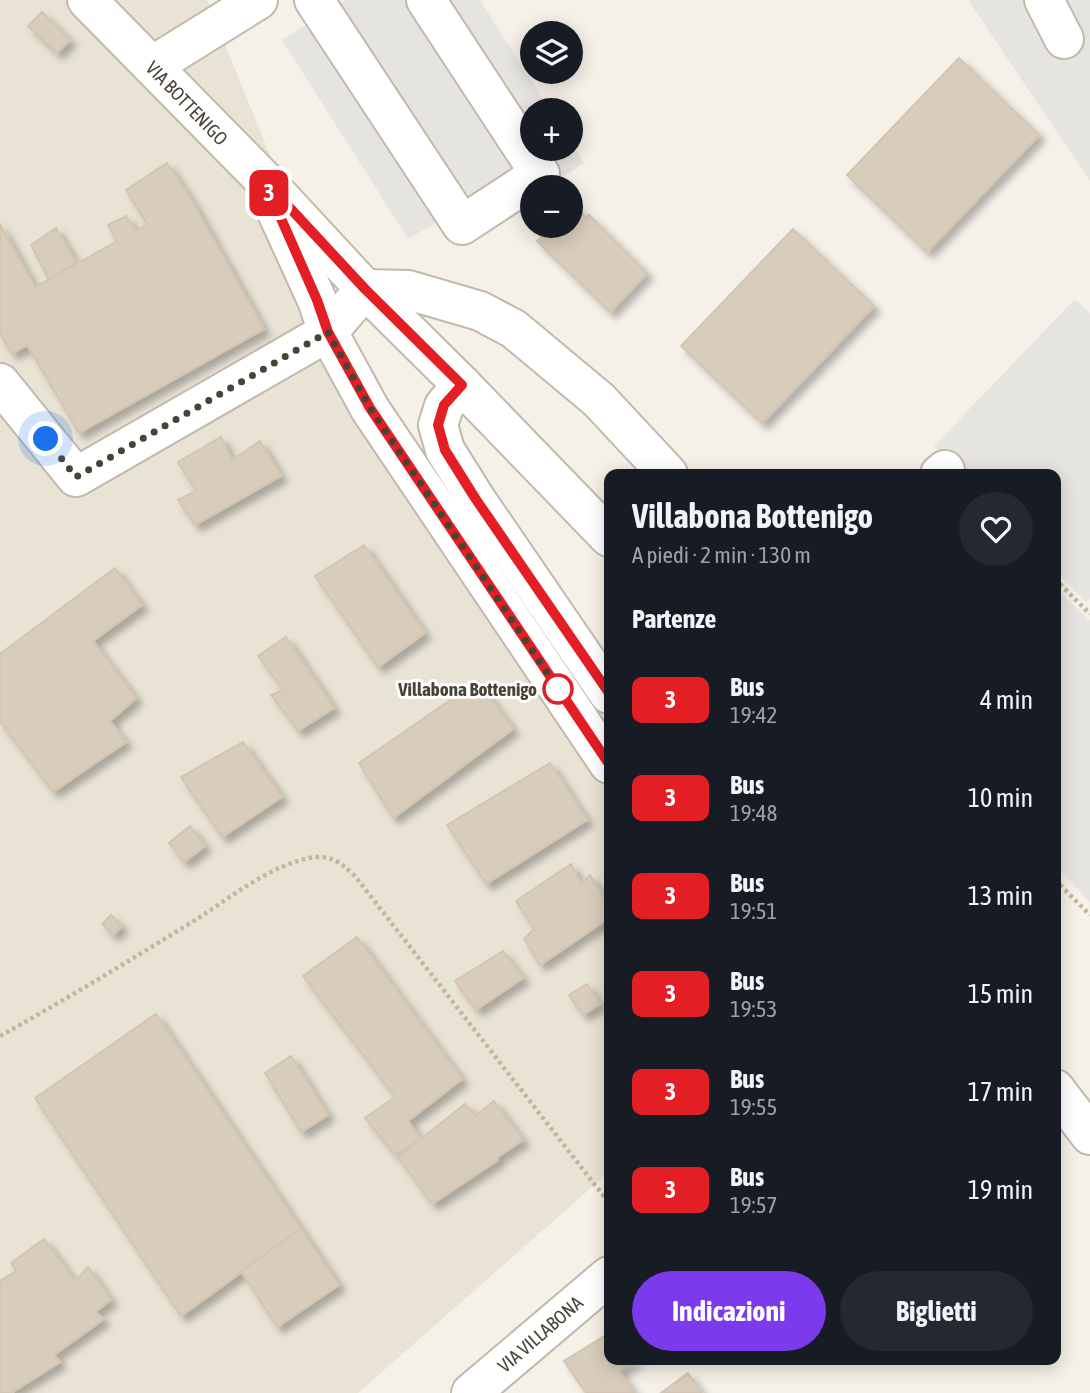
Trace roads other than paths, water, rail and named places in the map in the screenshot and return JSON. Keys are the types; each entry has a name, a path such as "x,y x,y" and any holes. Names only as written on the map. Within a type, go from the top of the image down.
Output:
{"street":[{"name":"VIA BOTTENIGO","path":"87,0 264,180 365,289 604,532"},
{"path":"152,66 258,0"},
{"path":"314,0 462,225 540,174 426,0"},
{"path":"1045,0 1064,38"},
{"path":"264,180 317,300 328,332 370,408 604,757"},
{"path":"0,383 76,477 328,332 365,289 408,290 480,311 514,329 599,400 662,469"},
{"path":"462,385 444,405 438,425 445,450 604,687"},
{"path":"1061,1097 1090,1135"},
{"name":"VIA VILLABONA","path":"471,1393 604,1280"}],"place":[{"name":"Villabona Bottenigo","path":"558,689"}]}
